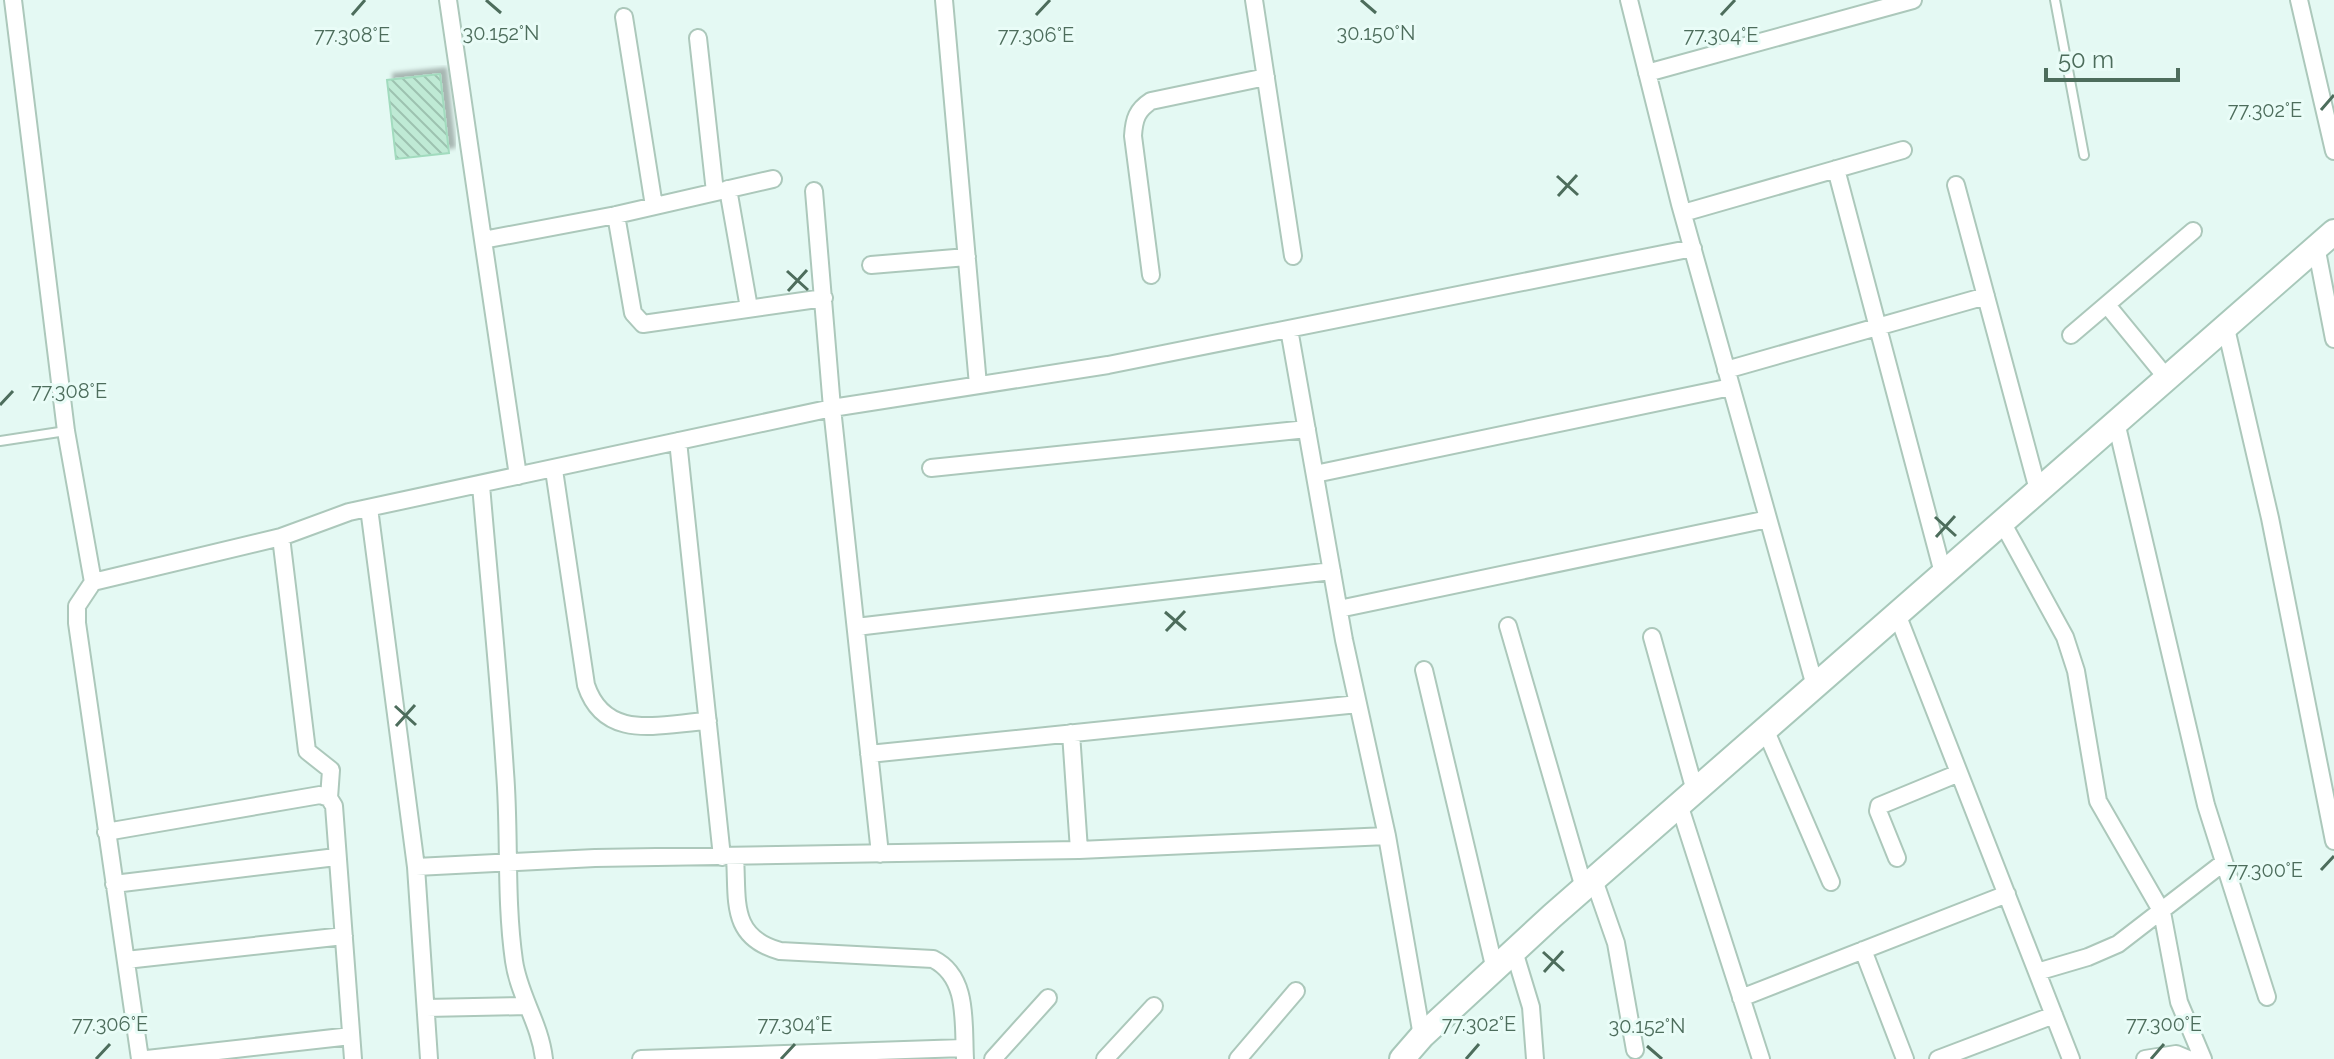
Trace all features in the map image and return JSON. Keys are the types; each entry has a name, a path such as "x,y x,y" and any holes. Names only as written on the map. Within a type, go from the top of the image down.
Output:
{"street":[{"path":"13,0 66,431 93,582"},
{"path":"448,0 518,476"},
{"path":"944,0 978,385"},
{"path":"1254,0 1293,256"},
{"path":"1629,0 1683,213 1815,686"},
{"path":"1647,73 1913,0"},
{"path":"2299,0 2334,151"},
{"path":"624,17 654,206"},
{"path":"698,38 721,190 749,308"},
{"path":"1151,275 1133,136 1134,120 1140,108 1151,101 1266,77"},
{"path":"1683,213 1903,150"},
{"path":"1836,169 1943,573"},
{"path":"483,240 616,215 773,179"},
{"path":"1956,185 2038,490"},
{"path":"814,191 832,408 880,854"},
{"path":"616,215 638,321 643,324 824,298"},
{"path":"2071,335 2193,231"},
{"path":"1402,1059 1422,1036 1589,884 2325,239"},
{"path":"2325,239 2334,339"},
{"path":"140,1059 77,623 77,606 93,582 281,537 349,512 832,408 1108,365 1693,248"},
{"path":"871,265 967,257"},
{"path":"1726,370 1986,296"},
{"path":"2107,305 2166,377"},
{"path":"2225,324 2273,533 2334,841"},
{"path":"1289,329 1339,609 1387,836 1422,1036"},
{"path":"1315,474 1731,387"},
{"path":"2116,422 2187,730 2223,863 2267,997"},
{"path":"931,468 1307,429"},
{"path":"641,1059 965,1053 957,979 947,966 933,959 780,951 761,945 747,934 739,918 708,721 678,441"},
{"path":"554,470 586,685 593,705 608,720 623,724 708,721"},
{"path":"481,485 505,775 506,864 514,960 527,1006 542,1036 544,1059"},
{"path":"369,508 416,867 429,1059"},
{"path":"1339,609 1768,519"},
{"path":"2002,522 2065,637 2076,671 2098,801 2162,912 2179,1002 2203,1059"},
{"path":"281,537 307,751 315,759 329,765 329,798 334,806 353,1059"},
{"path":"856,627 1332,571"},
{"path":"1897,614 2071,1059"},
{"path":"1508,626 1589,884 1616,943 1635,1050"},
{"path":"1652,637 1687,798 1741,998 1761,1059"},
{"path":"1424,670 1495,970"},
{"path":"869,754 1358,704"},
{"path":"1765,729 1831,882"},
{"path":"1071,733 1079,850"},
{"path":"1897,858 1878,811 1879,806 1959,773"},
{"path":"106,832 320,795 329,798"},
{"path":"416,867 595,858 1079,850 1387,836"},
{"path":"114,884 336,857"},
{"path":"2037,972 2088,957 2118,944 2223,863"},
{"path":"1741,998 2007,894"},
{"path":"126,960 344,936"},
{"path":"1863,950 1905,1059"},
{"path":"1514,951 1531,1007 1535,1059"},
{"path":"1238,1059 1296,991"},
{"path":"993,1059 1048,998"},
{"path":"426,1008 527,1006"},
{"path":"1105,1059 1154,1006"},
{"path":"1938,1059 2054,1015"},
{"path":"147,1059 351,1036"},
{"path":"2145,1059 2176,1054 2188,1059"}],"lane":[{"path":"2055,0 2084,155"},
{"path":"0,441 66,431"}],"building":[{"path":"440,74 449,153 396,159 387,80"}]}
